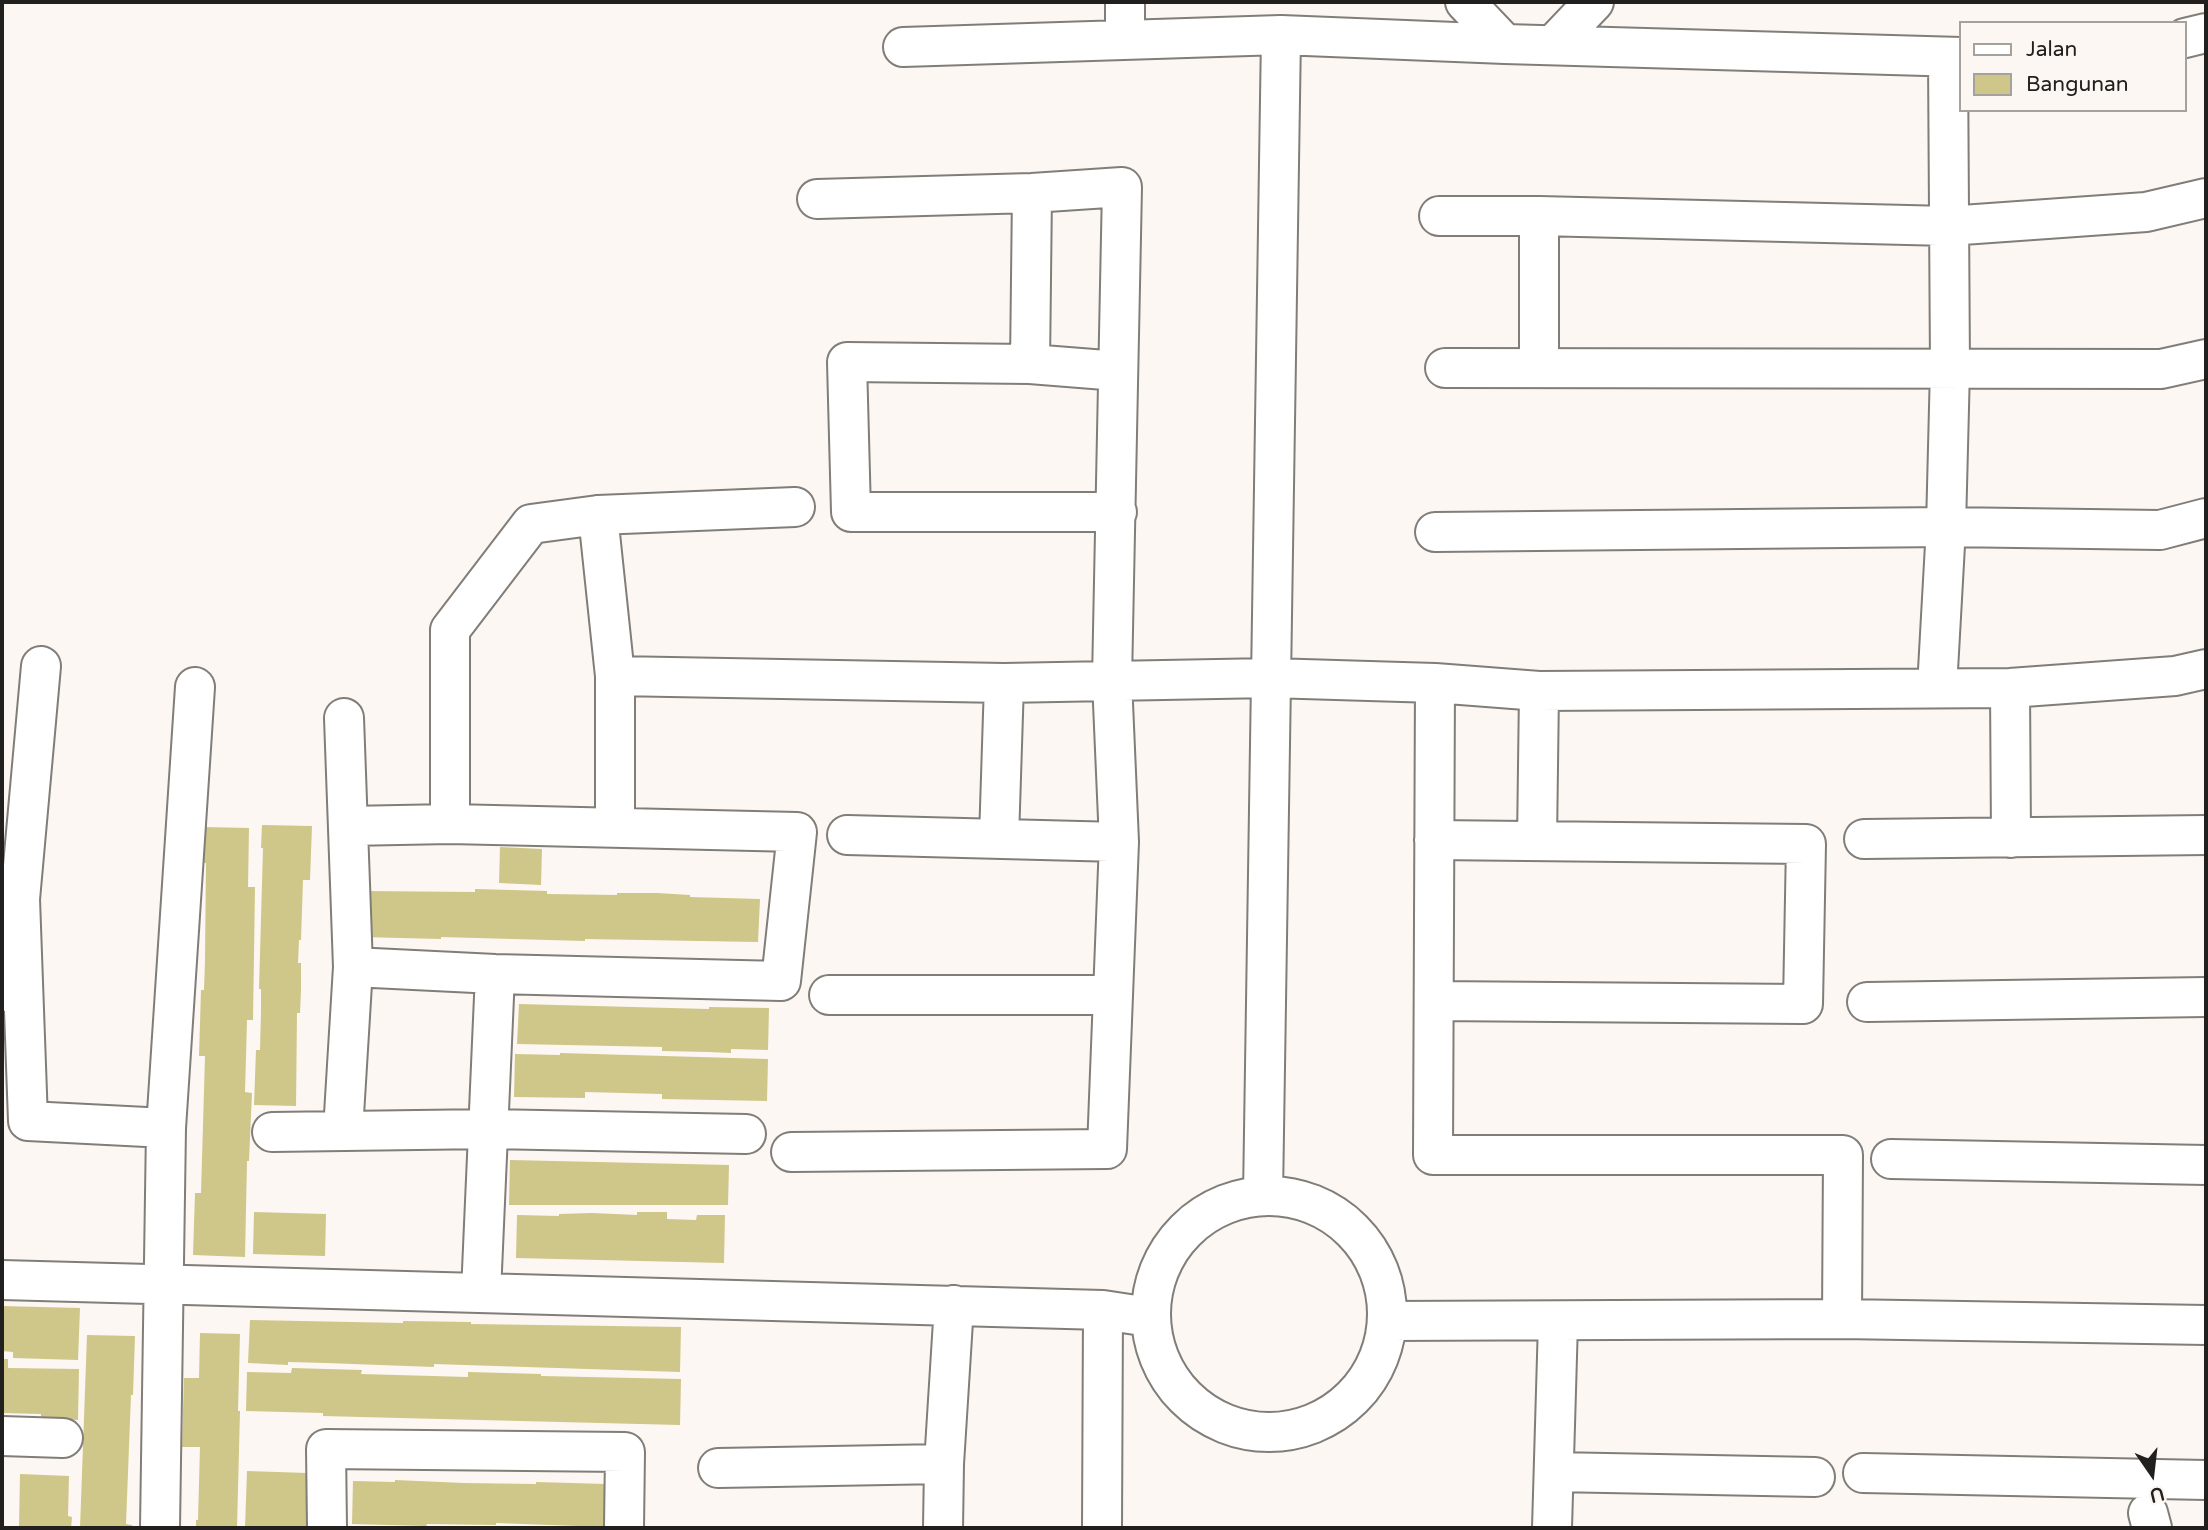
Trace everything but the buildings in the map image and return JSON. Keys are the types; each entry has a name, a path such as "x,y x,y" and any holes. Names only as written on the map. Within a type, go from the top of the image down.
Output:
{"street":[{"path":"1125,2 1125,40"},
{"path":"1465,2 1505,44"},
{"path":"1553,45 1594,2"},
{"path":"2187,38 2206,33"},
{"path":"1263,1195 1281,35"},
{"path":"902,47 1281,35 1954,57 1948,226 1950,368 1947,527 1937,688"},
{"path":"791,1152 1107,1149 1119,842 1112,680 1122,187 1032,193 817,199"},
{"path":"1030,365 1032,193"},
{"path":"1439,216 1948,226 2146,212 2206,198"},
{"path":"1539,216 1539,368"},
{"path":"1445,368 2161,369 2206,359"},
{"path":"1116,512 852,512 847,362 1030,365 1118,371"},
{"path":"450,824 450,630 531,524 598,515 795,506"},
{"path":"598,515 615,676 615,827"},
{"path":"1435,532 1947,527 2160,530 2206,518"},
{"path":"41,667 20,899 15,1120 166,1128"},
{"path":"615,676 1004,683 1270,678 1435,683 1539,691 2010,688 2196,674"},
{"path":"999,839 1004,683"},
{"path":"1435,683 1433,1155 1843,1155 1842,1319"},
{"path":"160,1528 166,1128 195,687"},
{"path":"2010,688 2011,838"},
{"path":"1537,841 1539,691"},
{"path":"343,1131 353,967 344,718"},
{"path":"348,826 450,824 797,832 781,981 495,974 353,967"},
{"path":"847,835 1119,842"},
{"path":"1864,839 2206,835"},
{"path":"1434,841 1806,844 1803,1004 1434,1001"},
{"path":"2,992 20,899"},
{"path":"481,1293 495,974"},
{"path":"829,995 1113,995"},
{"path":"1867,1002 2206,997"},
{"path":"272,1132 488,1129 746,1134"},
{"path":"1891,1159 2206,1165"},
{"path":"1263,1195 1298,1198 1331,1212 1358,1234 1377,1263 1388,1296 1389,1321 1373,1373 1345,1407 1306,1428 1262,1433 1219,1422 1182,1397 1158,1360 1149,1317 1157,1272 1182,1233 1218,1207 1263,1195"},
{"path":"2,1280 1103,1310 1149,1317"},
{"path":"943,1528 944,1464 954,1306"},
{"path":"1102,1528 1103,1310"},
{"path":"1389,1321 1842,1319 2206,1325"},
{"path":"1552,1528 1558,1322"},
{"path":"2,1436 63,1438"},
{"path":"327,1528 326,1449 625,1452 624,1528"},
{"path":"718,1468 944,1464"},
{"path":"1554,1472 1815,1477"},
{"path":"1863,1473 2206,1480"}]}
